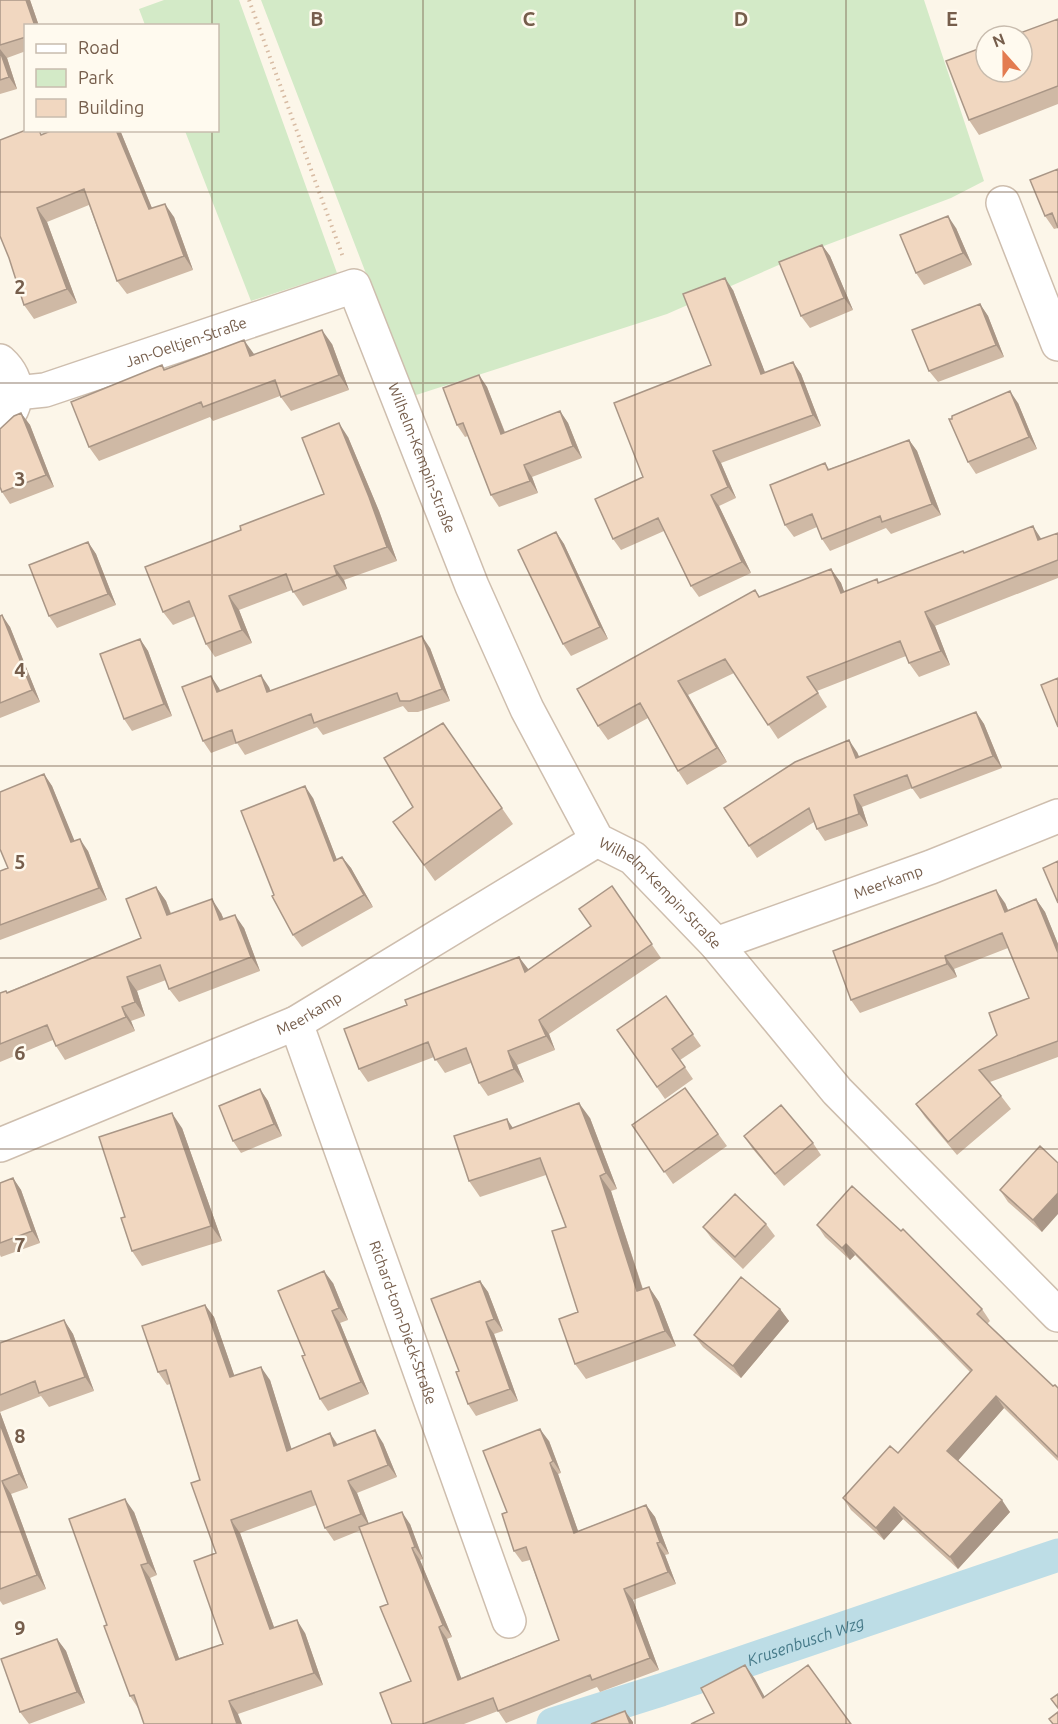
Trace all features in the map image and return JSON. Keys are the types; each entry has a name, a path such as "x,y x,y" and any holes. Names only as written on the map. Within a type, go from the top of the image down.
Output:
{"street":[{"path":"1003,203 1058,344"},
{"name":"Jan-Oeltjen-Straße","path":"16,393 45,390 354,286"},
{"name":"Wilhelm-Kempin-Straße","path":"354,286 472,586 527,709 597,840 633,858 716,944 837,1091 1058,1315"},
{"path":"0,361 11,374 16,393 14,406 8,418 0,425"},
{"name":"Meerkamp","path":"716,944 932,867 1058,816"},
{"name":"Meerkamp","path":"0,1145 296,1023 597,840"},
{"name":"Richard-tom-Dieck-Straße","path":"296,1023 509,1621"}],"path":[{"path":"249,0 354,286"}],"green space":[{"path":"164,0 239,0 337,273 251,301 185,132 219,132 219,24 145,24 139,9"},
{"path":"261,0 924,0 984,181 951,198 813,250 667,314 413,396"}],"building":[{"path":"0,0 26,0 34,24 24,24 24,38 0,45"},
{"path":"1058,19 1058,86 969,120 946,61 974,50 974,84 1034,84 1034,28"},
{"path":"0,51 9,77 0,80"},
{"path":"24,131 40,132 41,135 48,132 117,132 149,209 165,204 184,256 117,281 84,189 37,208 67,289 24,305 0,236 0,140"},
{"path":"1058,169 1058,228 1052,213 1045,216 1030,180"},
{"path":"948,216 963,253 916,273 900,235"},
{"path":"822,245 844,298 801,316 779,262"},
{"path":"725,278 761,374 793,362 813,415 713,451 728,487 711,495 742,562 691,586 658,518 613,539 595,499 643,477 614,403 711,365 683,294"},
{"path":"980,304 996,345 929,371 912,330"},
{"path":"322,330 339,375 281,397 275,380 203,407 201,402 89,447 71,402 162,365 164,370 244,340 250,356"},
{"path":"479,375 501,434 560,411 573,446 524,465 530,481 491,495 463,423 457,425 443,388"},
{"path":"1010,391 1029,437 968,462 949,419"},
{"path":"21,413 46,475 2,492 0,487 0,429 14,416"},
{"path":"339,423 387,547 334,566 337,575 293,592 286,574 229,596 242,630 206,644 189,601 163,612 145,567 241,530 240,526 324,494 302,438"},
{"path":"909,440 932,504 882,522 880,516 822,539 812,514 785,525 770,485 825,463 828,470"},
{"path":"1033,526 1038,540 1058,533 1058,560 925,612 941,651 909,663 900,641 807,677 818,693 768,725 725,659 678,681 717,748 678,771 640,703 598,726 577,689 755,590 759,597 831,569 841,593 877,579 878,583 963,551 964,553"},
{"path":"556,532 600,627 563,644 518,550"},
{"path":"88,542 108,594 49,616 29,565"},
{"path":"2,615 32,690 0,703 0,616"},
{"path":"422,636 442,689 410,701 400,701 397,693 314,723 311,714 236,743 232,730 203,741 182,687 211,676 217,692 261,675 267,692"},
{"path":"140,639 164,704 124,719 100,654"},
{"path":"1058,678 1058,727 1041,685"},
{"path":"976,712 993,756 912,788 907,775 854,795 859,814 817,829 809,808 749,846 724,808 795,762 849,740 856,758"},
{"path":"443,723 502,808 424,865 393,822 413,807 384,758"},
{"path":"44,774 71,842 80,839 99,888 0,925 0,871 8,868 0,849 0,792"},
{"path":"305,786 334,861 342,857 364,895 293,935 272,896 274,895 241,811"},
{"path":"1058,861 1058,903 1043,868"},
{"path":"612,886 652,944 539,1020 546,1036 508,1051 514,1069 479,1083 466,1048 435,1060 428,1042 359,1069 344,1029 407,1005 405,1000 519,957 525,972 591,926 579,909"},
{"path":"156,887 167,915 212,899 220,920 235,915 251,957 169,989 160,965 127,977 135,1002 122,1007 126,1017 56,1046 47,1025 0,1044 0,993 6,991 7,993 141,938 126,899"},
{"path":"996,890 1005,912 1036,899 1058,953 1058,1041 979,1070 1001,1096 948,1142 916,1104 997,1035 989,1013 1029,998 1002,933 945,956 947,964 851,1000 833,951"},
{"path":"666,996 693,1034 672,1049 685,1067 657,1087 617,1030"},
{"path":"685,1088 718,1134 664,1172 632,1125"},
{"path":"260,1089 274,1124 233,1141 219,1106"},
{"path":"579,1103 606,1173 600,1176 637,1291 649,1287 665,1331 575,1364 559,1319 578,1312 552,1231 566,1227 540,1158 469,1181 454,1136 507,1119 510,1129"},
{"path":"781,1105 813,1143 775,1174 744,1136"},
{"path":"172,1113 211,1226 132,1251 121,1218 125,1217 99,1137"},
{"path":"1040,1146 1058,1163 1058,1193 1033,1220 1000,1190"},
{"path":"13,1178 32,1231 0,1243 0,1183"},
{"path":"852,1186 901,1231 903,1229 982,1309 977,1314 1053,1386 1058,1388 1058,1457 996,1396 947,1451 1002,1500 950,1557 894,1507 876,1528 843,1498 890,1446 898,1453 972,1370 846,1244 842,1248 817,1225"},
{"path":"735,1194 766,1224 735,1257 703,1227"},
{"path":"324,1271 339,1308 332,1311 361,1382 320,1399 302,1356 305,1355 278,1291"},
{"path":"741,1277 780,1309 733,1366 694,1335"},
{"path":"480,1281 494,1319 486,1322 510,1389 468,1404 456,1372 459,1371 431,1299"},
{"path":"205,1305 230,1377 261,1367 287,1451 330,1433 334,1446 375,1430 388,1465 348,1481 361,1514 325,1528 311,1491 231,1520 270,1629 297,1620 314,1673 229,1701 237,1724 144,1724 134,1695 130,1696 104,1626 107,1625 69,1519 125,1499 148,1563 141,1565 176,1660 223,1644 194,1561 216,1553 191,1483 200,1480 166,1370 158,1372 142,1326"},
{"path":"64,1320 85,1377 39,1393 35,1381 0,1395 0,1343"},
{"path":"0,1424 19,1474 2,1481 37,1575 0,1589"},
{"path":"540,1429 553,1461 550,1463 574,1533 646,1505 668,1572 624,1589 650,1658 592,1680 590,1675 498,1711 493,1698 423,1724 392,1724 380,1693 411,1681 380,1607 388,1604 359,1527 402,1512 415,1547 412,1548 443,1625 439,1627 458,1680 559,1640 526,1547 514,1551 502,1514 507,1512 483,1451"},
{"path":"57,1639 77,1692 20,1712 1,1659"},
{"path":"745,1665 763,1698 808,1665 851,1724 691,1724 714,1713 701,1688"},
{"path":"1058,1694 1058,1708 1051,1699"},
{"path":"625,1711 630,1724 591,1724"},
{"path":"1058,1712 1058,1724 1053,1724 1049,1719"}],"waterway":[{"name":"Krusenbusch Wzg","path":"553,1724 661,1690 1058,1555"}]}
